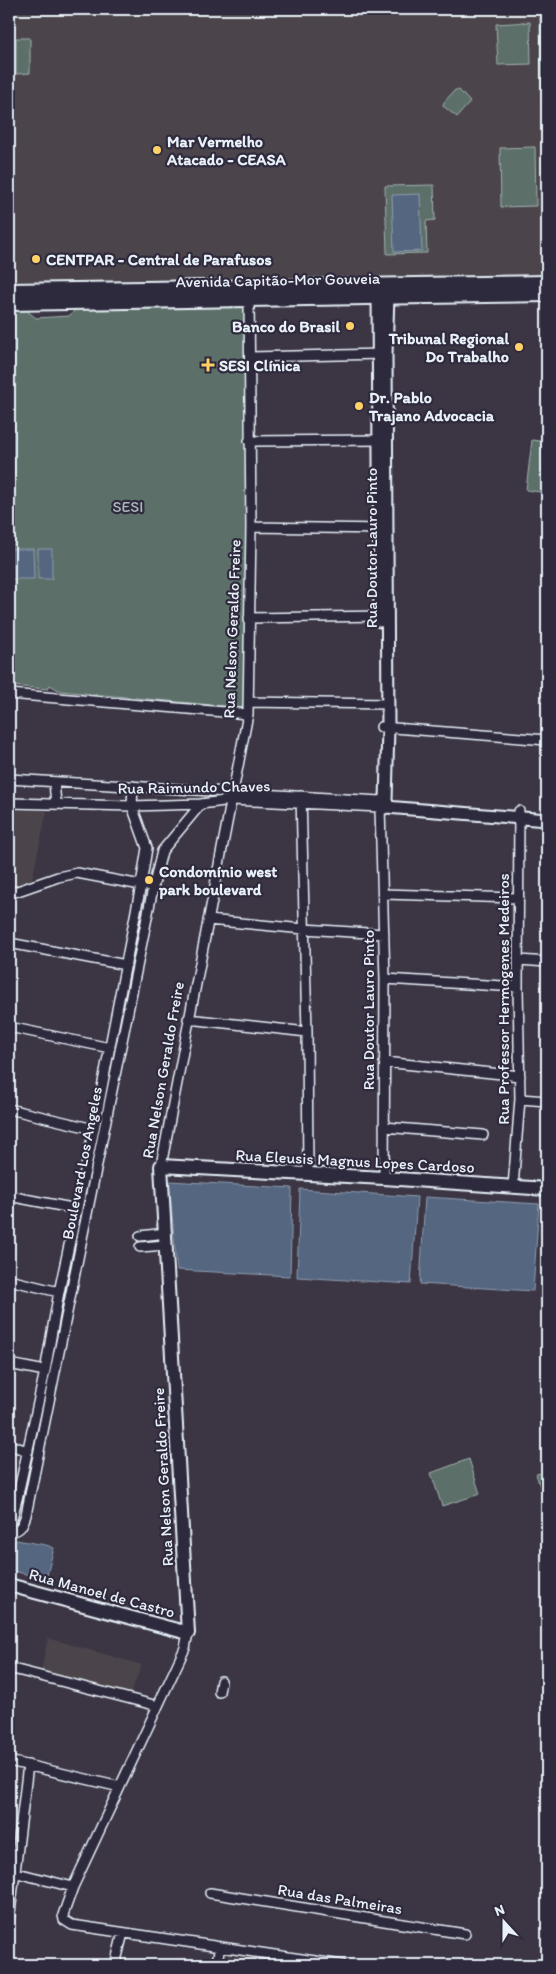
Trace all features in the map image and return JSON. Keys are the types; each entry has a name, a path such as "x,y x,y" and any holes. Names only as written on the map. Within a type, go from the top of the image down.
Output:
{"main road":[{"name":"Avenida Capitão-Mor Gouveia","path":"9,291 426,284 547,286"},
{"path":"426,284 444,295"},
{"name":"Avenida Capitão-Mor Gouveia","path":"9,303 529,294 547,286"},
{"path":"83,302 97,289"},
{"name":"Rua Eleusis Magnus Lopes Cardoso","path":"161,1166 547,1189"},
{"name":"Rua Nelson Geraldo Freire","path":"161,1166 188,1633"},
{"name":"Rua Manoel de Castro","path":"9,1585 188,1633"}],"street":[{"name":"Rua Doutor Lauro Pinto","path":"383,296 382,440 385,727 382,842 385,979 384,1178"},
{"name":"Rua Nelson Geraldo Freire","path":"161,1166 248,714 251,527 249,298"},
{"path":"250,357 382,354"},
{"path":"249,441 382,440"},
{"path":"251,527 383,528"},
{"path":"249,618 384,616"},
{"path":"9,694 248,714"},
{"path":"248,702 384,704"},
{"path":"385,727 547,740"},
{"name":"Rua Raimundo Chaves","path":"9,779 133,786 232,795 519,814 547,813"},
{"path":"54,782 56,804"},
{"name":"Boulevard Los Angeles","path":"133,786 132,806 147,848 141,885 94,1129 59,1292 45,1371 9,1530 16,1531 22,1526 28,1502 162,851 201,804"},
{"name":"Rua Raimundo Chaves","path":"9,803 132,806 201,804 232,795"},
{"path":"301,799 307,1032 308,1174"},
{"name":"Rua Raimundo Chaves","path":"519,814 547,820"},
{"name":"Rua Professor Hermogenes Medeiros","path":"513,1187 520,1099 518,988 519,814"},
{"path":"147,848 162,851"},
{"path":"9,894 58,877 78,873 153,888"},
{"path":"384,894 518,898"},
{"path":"208,920 384,934"},
{"path":"9,943 126,965"},
{"path":"519,960 547,962"},
{"path":"385,979 420,985 518,988"},
{"path":"188,1019 307,1032"},
{"path":"9,1027 110,1048"},
{"path":"384,1062 520,1076"},
{"path":"104,1073 109,1080 113,1080 115,1075"},
{"path":"98,1104 104,1099 109,1104"},
{"path":"520,1099 547,1101"},
{"path":"9,1109 94,1129"},
{"path":"384,1127 484,1135"},
{"path":"9,1196 77,1209"},
{"path":"72,1233 78,1239 83,1235"},
{"path":"140,1236 166,1239"},
{"path":"140,1247 166,1239"},
{"path":"65,1265 72,1262 76,1266"},
{"path":"9,1280 59,1292"},
{"path":"9,1364 45,1371"},
{"path":"9,1445 28,1450"},
{"path":"17,1499 28,1502"},
{"name":"Rua Nelson Geraldo Freire","path":"122,1932 72,1925 66,1923 63,1915 73,1887 185,1648 188,1633"},
{"path":"9,1668 158,1706"},
{"path":"219,1692 221,1681"},
{"path":"9,1761 120,1788"},
{"path":"9,1921 12,1871 28,1766"},
{"path":"12,1871 73,1887"},
{"name":"Rua das Palmeiras","path":"210,1893 465,1934"},
{"path":"115,1965 122,1932 342,1965"},
{"path":"216,1965 220,1947"}],"shaded area":[{"path":"116,9 547,9 547,276 376,276 9,283 9,11"},
{"path":"9,810 47,811 32,879 9,888"},
{"path":"48,1638 142,1665 130,1694 41,1672"}],"green space":[{"path":"540,17 547,17 547,186 543,186"},
{"path":"530,22 531,64 498,65 496,24"},
{"path":"16,38 30,38 30,73 16,74"},
{"path":"455,90 459,90 470,102 457,117 443,106 444,102"},
{"path":"535,147 536,206 501,207 500,148"},
{"path":"434,185 435,220 426,221 427,253 387,254 385,186"},
{"name":"SESI","path":"245,303 247,459 245,708 60,691 50,685 48,689 9,686 9,311 26,310 36,318 69,316 77,308"},
{"path":"532,440 547,442 547,493 526,490"},
{"path":"469,1459 480,1494 442,1506 431,1473"},
{"path":"547,1472 547,1509 536,1474"},
{"path":"222,1957 277,1965 220,1965"}],"water":[{"path":"420,194 422,251 394,252 392,195"},
{"path":"9,549 33,549 34,579 9,579"},
{"path":"38,549 52,549 52,579 38,579"},
{"path":"169,1181 292,1188 290,1276 177,1270"},
{"path":"300,1189 417,1197 411,1284 297,1277"},
{"path":"425,1197 539,1204 533,1291 420,1284"},
{"path":"547,1205 547,1293 541,1293"},
{"path":"16,1540 54,1548 46,1579 9,1570 9,1553"}],"place":[{"name":"Mar Vermelho Atacado - CEASA","path":"157,150"},
{"name":"CENTPAR - Central de Parafusos","path":"36,259"},
{"name":"Banco do Brasil","path":"350,326"},
{"name":"Tribunal Regional Do Trabalho","path":"519,347"},
{"name":"SESI Clínica","path":"208,365"},
{"name":"Dr. Pablo Trajano Advocacia","path":"359,406"},
{"name":"Condomínio west park boulevard","path":"149,880"}]}
